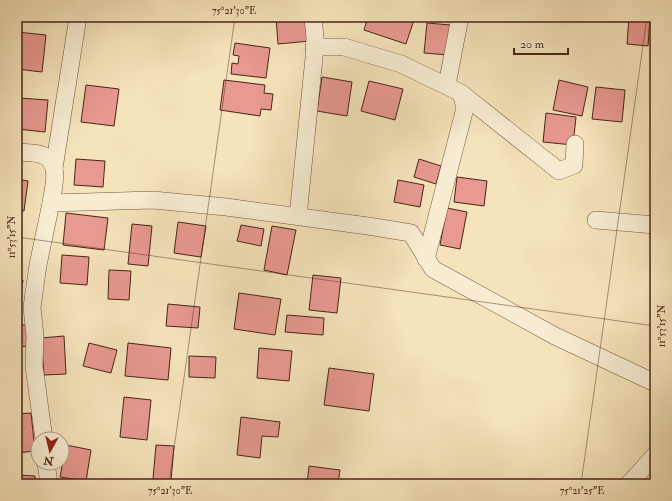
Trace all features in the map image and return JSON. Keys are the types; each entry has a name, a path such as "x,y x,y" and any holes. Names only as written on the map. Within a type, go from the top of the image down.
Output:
{"street":[{"path":"54,168 78,17"},
{"path":"298,216 314,47 313,17"},
{"path":"426,259 465,108 454,89 460,17"},
{"path":"314,47 344,47 401,64 454,89 559,171 574,165 575,144"},
{"path":"17,152 43,155 51,160 56,173 38,265 32,307 35,336 34,366 43,431"},
{"path":"51,203 153,200 298,216 411,234 433,269 548,332 655,383"},
{"path":"596,220 655,225"},
{"path":"629,484 655,454"},
{"path":"47,471 49,484"}],"building":[{"path":"276,17 308,17 310,41 278,44"},
{"path":"368,17 404,17 414,20 406,44 364,30"},
{"path":"629,17 650,17 648,46 627,44"},
{"path":"427,23 451,25 448,55 424,53"},
{"path":"17,32 46,35 42,72 17,69"},
{"path":"235,43 270,48 266,78 231,74 232,63 238,64 239,56 233,55"},
{"path":"322,77 352,82 347,116 317,111"},
{"path":"224,80 265,85 264,93 273,94 271,110 261,109 260,116 220,110"},
{"path":"559,80 588,87 582,116 553,110"},
{"path":"369,81 403,89 395,120 361,111"},
{"path":"86,85 119,89 114,126 81,122"},
{"path":"596,87 625,90 622,122 592,119"},
{"path":"19,98 48,100 45,132 17,129"},
{"path":"546,113 576,117 573,145 543,142"},
{"path":"76,159 105,161 103,187 74,185"},
{"path":"419,159 441,166 436,184 414,177"},
{"path":"457,177 487,181 484,206 454,202"},
{"path":"17,179 28,181 24,211 17,210"},
{"path":"398,180 424,185 420,207 394,202"},
{"path":"447,208 467,212 460,249 440,245"},
{"path":"66,213 108,218 104,250 63,245"},
{"path":"178,222 206,226 201,257 174,253"},
{"path":"132,224 152,226 148,266 128,264"},
{"path":"241,225 264,229 261,246 237,241"},
{"path":"272,226 296,230 287,275 264,270"},
{"path":"62,255 89,257 87,285 60,283"},
{"path":"655,257 655,280 651,279"},
{"path":"109,270 131,271 129,300 108,299"},
{"path":"313,275 341,278 337,313 309,310"},
{"path":"17,280 23,280 18,308 17,307"},
{"path":"239,293 281,299 275,335 234,329"},
{"path":"168,304 200,307 198,328 166,326"},
{"path":"287,315 324,318 323,335 285,332"},
{"path":"17,325 28,325 29,346 17,347"},
{"path":"64,336 66,374 44,375 41,338"},
{"path":"89,343 117,350 111,373 83,366"},
{"path":"128,343 171,348 168,380 125,376"},
{"path":"259,348 292,351 289,381 257,378"},
{"path":"189,356 216,357 215,378 189,377"},
{"path":"329,368 374,374 369,411 324,405"},
{"path":"124,397 151,400 147,440 120,437"},
{"path":"31,413 33,431 30,431 30,452 17,453 17,414"},
{"path":"241,417 280,422 278,437 262,436 260,458 237,455"},
{"path":"156,445 174,446 171,481 153,479"},
{"path":"70,446 91,450 86,481 60,477 61,471 70,471"},
{"path":"309,466 340,470 338,484 307,484"},
{"path":"655,471 655,484 652,484 649,482"},
{"path":"17,475 35,476 35,484 17,484"}]}
